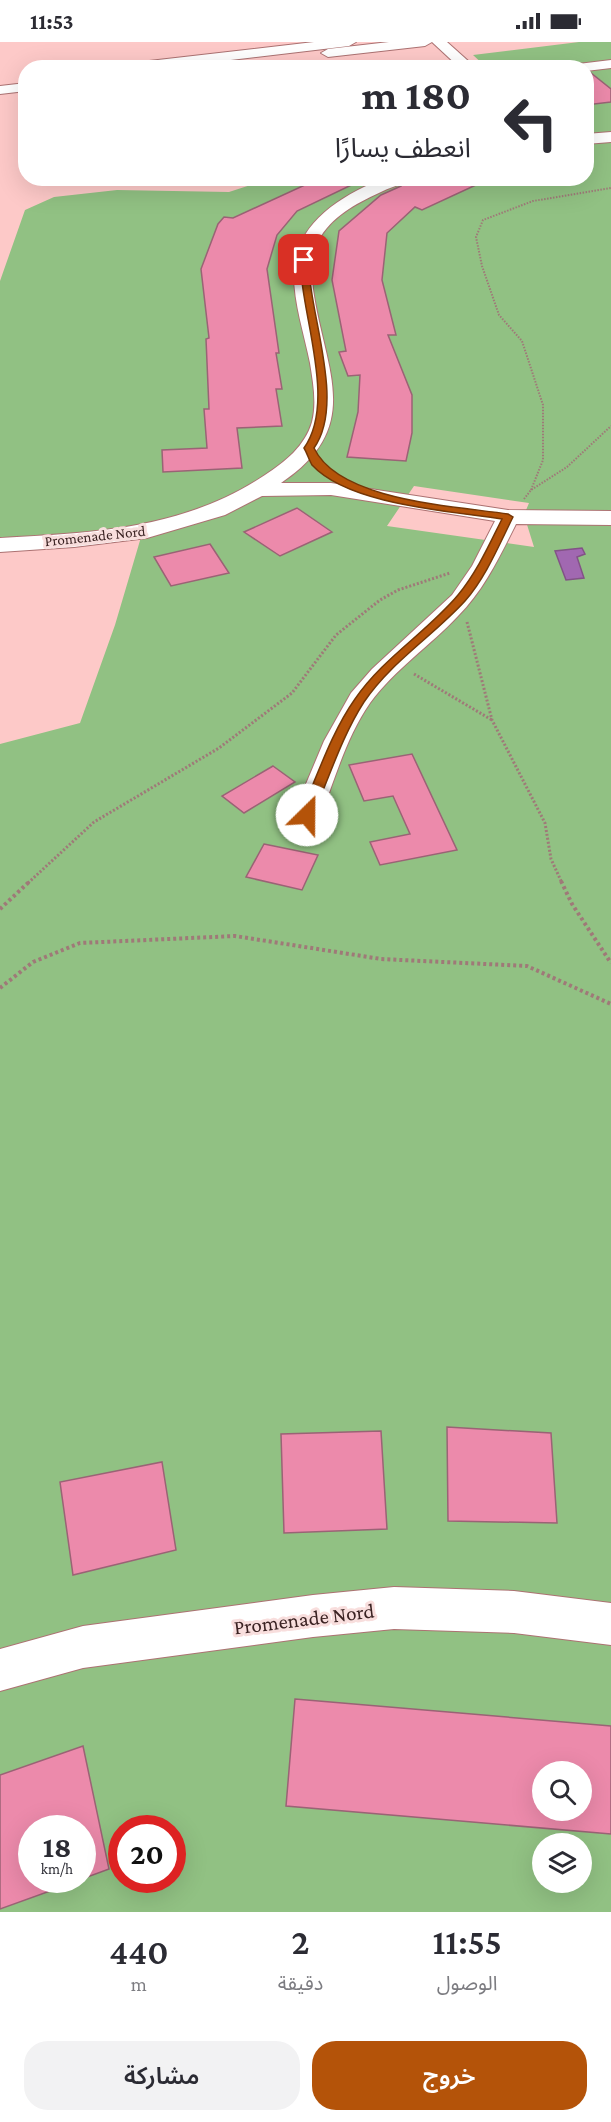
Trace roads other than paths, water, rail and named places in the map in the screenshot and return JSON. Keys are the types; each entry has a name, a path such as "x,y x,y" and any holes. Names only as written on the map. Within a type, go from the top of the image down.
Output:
{"street":[{"path":"193,60 349,42"},
{"path":"419,42 439,60"},
{"path":"272,60 425,42"},
{"path":"439,42 460,60"},
{"path":"366,49 379,60"},
{"path":"594,66 611,64"},
{"path":"594,75 611,73"},
{"path":"0,81 18,79"},
{"path":"0,90 18,88"},
{"path":"594,139 611,138"},
{"name":"Promenade Nord","path":"0,545 121,537 150,531 207,515 261,490 316,460 324,405 314,329 304,288 306,251 313,235 334,212 361,195 382,186"},
{"path":"316,460 379,498"},
{"path":"261,490 318,488 508,517 611,518"},
{"path":"307,815 353,711 372,684 391,664 461,598 479,573 508,517"},
{"name":"Promenade Nord","path":"0,1670 83,1647 302,1617 394,1608 514,1612 611,1624"}]}
